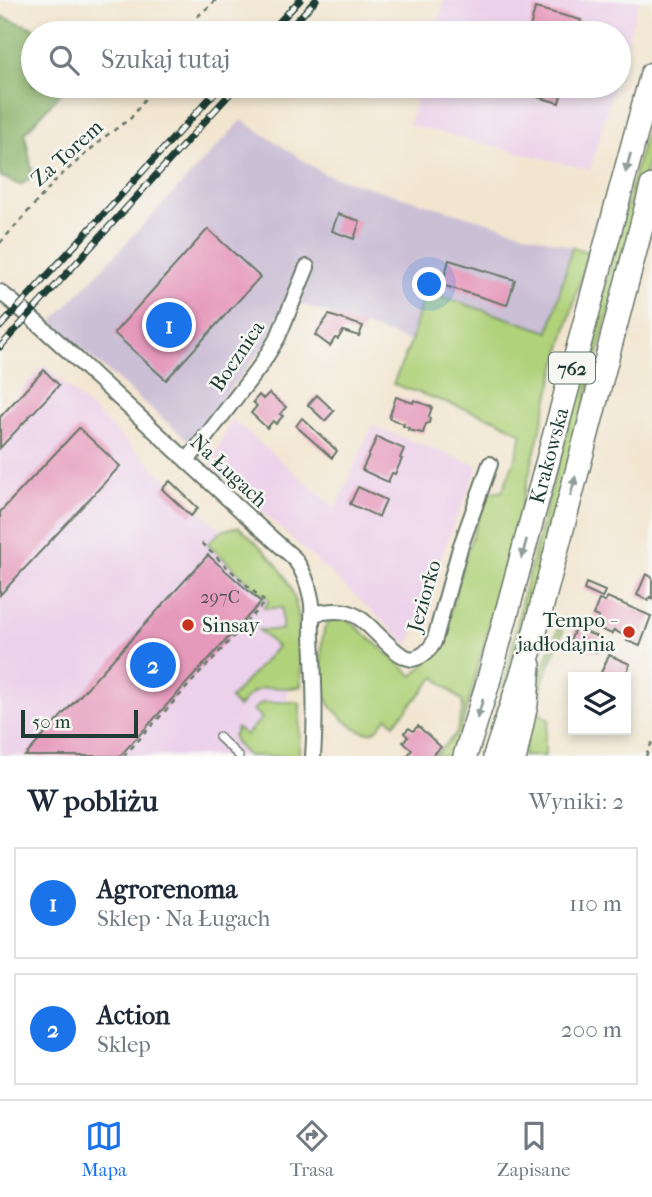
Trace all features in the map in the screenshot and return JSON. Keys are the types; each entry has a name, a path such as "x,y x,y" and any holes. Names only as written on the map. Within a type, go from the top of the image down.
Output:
{"main road":[{"name":"Krakowska","path":"465,756 487,686 652,74"},
{"name":"Krakowska","path":"495,756 531,647 652,186"},
{"path":"516,756 527,704 531,647"}],"street":[{"name":"Bocznica","path":"187,461 261,365 278,337 306,267"},
{"name":"Na Ługach","path":"0,292 294,558 305,575 313,614 313,756"},
{"name":"Jeziorko","path":"313,614 344,610 354,614 405,658 412,659 424,654 434,642 460,548 490,464"},
{"name":"Na Ługach","path":"314,737 319,756"}],"lane":[{"path":"219,737 239,756"}],"path":[{"path":"194,21 216,0"},
{"name":"Za Torem","path":"0,243 57,179 131,118 145,98"},
{"path":"124,756 265,602 200,542"},
{"path":"646,756 652,743"}],"shaded area":[{"path":"444,0 639,0 631,28 631,21 438,21"},
{"path":"417,98 611,98 590,170 409,125"},
{"path":"242,120 324,174 572,247 549,332 425,291 411,342 300,304 285,302 267,343 189,441 51,323"},
{"path":"44,365 293,597 284,756 0,756 0,413"},
{"path":"232,419 336,508 372,426 478,466 409,645 210,464"}],"green space":[{"path":"0,16 21,24 21,98 56,98 25,133 33,177 20,185 0,176"},
{"path":"652,108 652,147 506,703 488,756 483,756 504,689 522,600"},
{"path":"572,247 588,252 456,756 434,756 456,734 463,707 462,701 435,677 394,724 387,717 376,730 370,732 355,728 334,710 326,698 322,661 324,629 331,620 346,618 413,676 434,655 442,642 466,554 488,493 502,492 522,434 497,420 393,384 411,342 425,291 549,332"},
{"path":"239,527 278,566 293,593 299,623 301,686 260,689 250,694 238,707 230,699 277,647 259,630 282,630 282,608 263,608 269,601 208,544 221,532"},
{"path":"561,628 563,631 543,680 537,708 549,720 545,736 545,756 523,756 534,691"},
{"path":"263,702 300,704 299,756 248,756 235,743 233,736 237,728 246,735 262,718 253,710"}],"building":[{"path":"535,8 581,20 581,21 532,21"},
{"path":"541,98 560,98 559,103"},
{"path":"338,214 360,221 354,239 332,231"},
{"path":"208,229 260,277 166,380 114,333"},
{"path":"449,260 515,280 507,305 442,285"},
{"path":"329,315 363,326 359,336 343,331 330,346 315,335"},
{"path":"44,370 59,385 0,448 0,417"},
{"path":"269,393 286,407 276,424 273,421 267,428 251,413 257,406 253,402 259,395 263,399"},
{"path":"317,395 334,411 325,421 308,405"},
{"path":"396,397 432,407 429,423 423,433 408,430 404,424 389,418"},
{"path":"302,418 337,451 332,458 296,426"},
{"path":"79,428 120,466 0,595 0,512"},
{"path":"377,437 404,449 395,474 392,473 388,482 362,470"},
{"path":"170,481 198,508 191,516 162,489"},
{"path":"358,487 386,500 379,517 350,504"},
{"path":"208,555 261,602 120,756 25,756"},
{"path":"646,574 652,577 652,599 650,597 648,601 637,595"},
{"path":"586,583 605,591 602,598 584,590"},
{"path":"607,597 651,616 640,646 627,641 628,638 614,630 612,634 595,627 599,617 593,615 599,600 605,602"},
{"path":"575,628 601,638 596,652 570,642"},
{"path":"609,655 630,664 627,672 601,672"},
{"path":"418,726 441,747 432,756 407,756 412,750 403,742 408,737 404,733 409,728 413,731"}],"railway":[{"path":"280,21 300,0"},
{"path":"296,21 316,0"},
{"path":"0,327 210,98"},
{"path":"0,347 226,98"}],"place":[{"name":"Agrorenoma","path":"169,325"},
{"name":"Sinsay","path":"188,625"},
{"name":"Tempo - jadłodajnia","path":"629,632"},
{"name":"Action","path":"153,665"}]}
